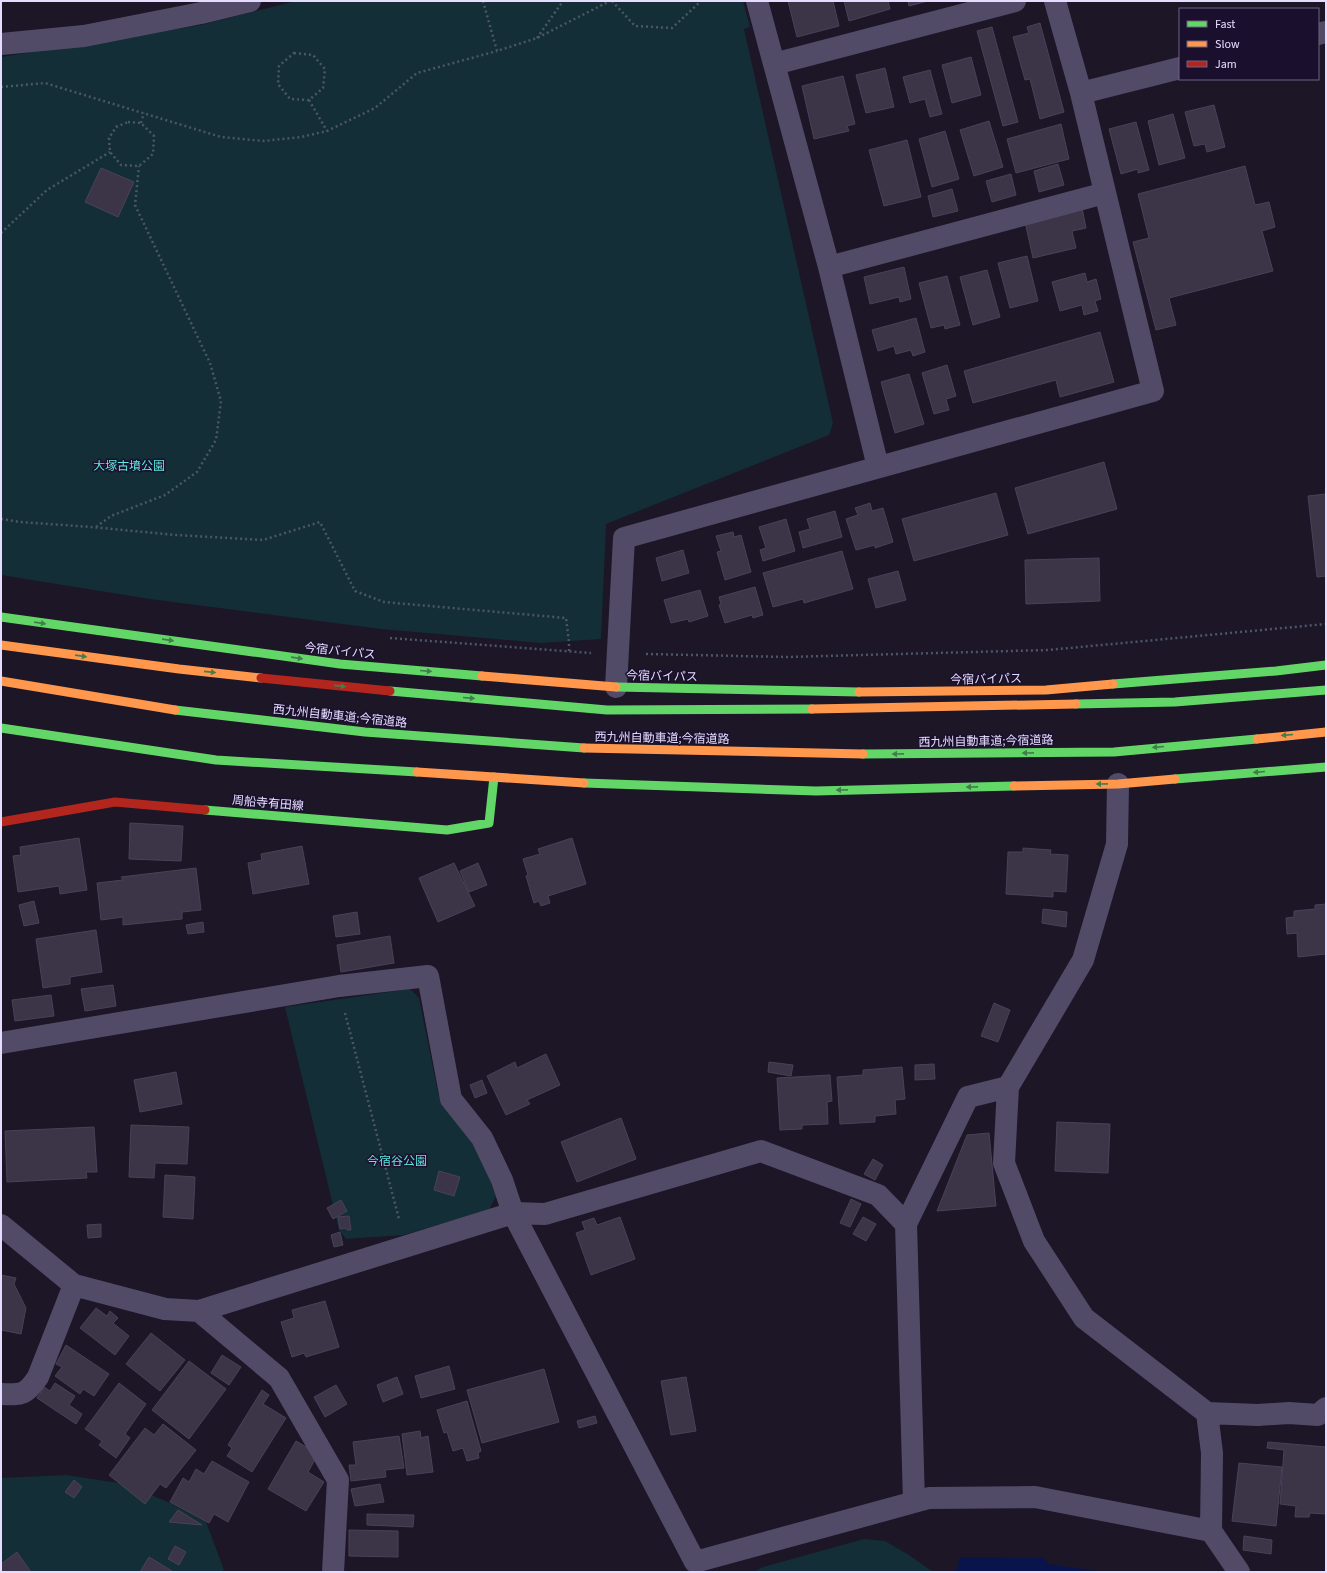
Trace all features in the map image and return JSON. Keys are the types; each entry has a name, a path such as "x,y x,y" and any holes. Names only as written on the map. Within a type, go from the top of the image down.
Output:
{"main road":[{"name":"今宿バイパス","path":"1,617 340,664 616,687 859,692 1046,690 1276,671 1326,665"},
{"path":"1,645 179,669 371,689 606,710 878,709 1175,702 1326,690"},
{"name":"西九州自動車道;今宿道路","path":"1,681 170,710 365,732 604,749 881,754 1114,752 1326,732"},
{"path":"1,728 216,760 614,785 816,791 1118,784 1326,767"},
{"name":"周船寺有田線","path":"1,822 115,802 447,830 488,823 494,777"}],"street":[{"path":"1,44 84,36 201,13 250,1"},
{"path":"757,1 829,267 878,467"},
{"path":"774,64 1015,1"},
{"path":"616,687 624,538 1153,391 1081,93 1055,1"},
{"path":"1081,93 1179,68"},
{"path":"829,267 1105,193"},
{"path":"1118,784 1117,844 1082,960 1008,1087 1004,1163 1034,1241 1084,1318 1207,1413 1289,1413 1318,1415 1326,1408"},
{"path":"1,1043 339,986 428,976 451,1099 482,1138 502,1180 513,1213 695,1562 929,1498 1035,1497 1211,1531"},
{"path":"914,1502 906,1224 968,1097 1008,1087"},
{"path":"1,1225 74,1285 165,1309 199,1311 513,1213 545,1214 761,1151 878,1195 906,1224"},
{"path":"1,1394 19,1395 30,1389 38,1377 74,1285"},
{"path":"199,1311 279,1378 338,1480 333,1572"},
{"path":"1207,1413 1212,1453 1211,1531 1239,1572"}],"path":[{"path":"483,1 497,51"},
{"path":"537,38 563,1"},
{"path":"1,87 45,83 221,137 264,141 301,137 327,131 375,108 417,73 497,51 537,38 611,1 635,26 672,28 699,3 699,1"},
{"path":"294,53 313,55 325,69 323,88 309,100 290,99 278,84 279,66 294,53"},
{"path":"309,100 327,131"},
{"path":"141,124 144,113"},
{"path":"95,527 111,516 165,495 197,472 216,440 221,401 210,363 135,205 139,166 153,154 154,136 141,124 128,122 116,127 109,138 110,152 121,165 139,166"},
{"path":"1,233 48,190 110,152"},
{"path":"1,519 20,522 95,527 176,535 263,540 320,522 355,591 384,602 566,618 569,642 569,684"},
{"path":"383,638 569,652 786,657 1048,650 1326,624"},
{"path":"339,986 341,999 405,1247"}],"green space":[{"name":"大塚古墳公園","path":"296,1 743,1 750,27 744,29 833,423 829,435 606,524 601,639 541,643 381,629 150,599 1,575 1,57 201,25"},
{"name":"今宿谷公園","path":"410,989 419,998 438,1093 443,1104 477,1145 496,1196 490,1208 486,1211 403,1235 346,1239 339,1230 285,1007"},
{"path":"66,1475 125,1484 170,1503 206,1522 224,1572 1,1572 1,1478"},
{"path":"864,1539 885,1541 909,1555 933,1572 754,1572 763,1567"}],"shaded area":[{"path":"960,1557 1044,1558 1048,1564 1102,1572 956,1572"}],"building":[{"path":"788,1 833,1 839,26 797,37"},
{"path":"844,1 888,1 890,9 849,21"},
{"path":"908,1 928,1 909,6"},
{"path":"1040,23 1064,112 1040,119 1030,79 1025,80 1013,37 1029,33 1027,27"},
{"path":"992,27 1018,122 1003,126 977,31"},
{"path":"971,57 981,95 952,103 942,65"},
{"path":"885,68 894,107 866,113 856,75"},
{"path":"930,70 942,114 930,117 925,99 910,103 903,77"},
{"path":"843,76 855,124 847,126 849,131 814,139 802,86"},
{"path":"1214,105 1225,147 1207,152 1205,144 1194,146 1185,112"},
{"path":"1173,114 1185,158 1159,165 1148,121"},
{"path":"989,121 1003,167 974,176 960,130"},
{"path":"1136,122 1149,170 1138,173 1138,169 1121,174 1109,129"},
{"path":"1061,124 1069,159 1016,173 1007,139"},
{"path":"945,131 959,179 932,187 919,139"},
{"path":"907,140 921,197 884,206 869,150"},
{"path":"1058,164 1064,185 1039,192 1034,171"},
{"path":"1245,166 1255,205 1269,202 1275,227 1262,231 1273,271 1169,298 1176,325 1156,330 1133,242 1149,238 1138,194"},
{"path":"101,168 134,182 118,217 85,202"},
{"path":"1011,174 1016,195 992,202 986,181"},
{"path":"952,189 958,211 933,217 928,196"},
{"path":"1082,208 1086,228 1072,231 1076,248 1033,258 1025,222"},
{"path":"1027,256 1038,301 1010,308 998,263"},
{"path":"904,267 911,299 900,302 899,297 870,304 864,277"},
{"path":"987,270 1000,317 973,325 960,277"},
{"path":"1085,273 1087,282 1096,279 1101,299 1095,301 1098,311 1084,315 1082,305 1060,311 1052,282"},
{"path":"947,276 960,325 945,329 944,325 931,328 919,283"},
{"path":"916,318 925,352 913,356 911,350 896,354 894,346 878,351 872,330"},
{"path":"1100,332 1114,382 1060,397 1056,380 973,403 964,371"},
{"path":"947,365 956,396 946,399 949,410 934,414 922,373"},
{"path":"909,374 924,424 895,433 881,382"},
{"path":"1104,462 1117,509 1028,534 1015,488"},
{"path":"996,493 1008,535 914,561 902,519"},
{"path":"1326,494 1326,576 1317,577 1308,496"},
{"path":"870,503 872,511 883,508 893,542 875,548 875,545 856,550 846,519 858,515 855,508"},
{"path":"835,511 842,537 803,548 799,532 810,529 807,519"},
{"path":"786,519 795,551 763,561 760,550 766,548 759,527"},
{"path":"733,532 734,537 741,535 751,572 725,580 717,552 721,551 716,536"},
{"path":"683,550 689,573 662,581 656,558"},
{"path":"842,551 853,589 804,603 803,599 773,607 763,573"},
{"path":"1099,558 1100,601 1026,604 1025,560"},
{"path":"898,571 906,600 876,608 868,579"},
{"path":"755,587 763,615 753,618 752,615 725,623 719,605 721,604 719,597"},
{"path":"700,590 708,616 689,622 688,619 671,623 664,600"},
{"path":"130,823 183,826 181,861 129,859"},
{"path":"79,838 87,890 60,894 59,886 18,892 13,856 21,855 20,847"},
{"path":"572,838 586,884 548,896 550,903 541,906 539,901 534,903 526,876 528,875 523,859 540,854 538,849"},
{"path":"302,846 309,884 253,894 248,863 262,860 261,854"},
{"path":"1023,848 1051,850 1050,854 1068,855 1066,892 1053,891 1053,897 1006,894 1008,852 1023,852"},
{"path":"454,863 475,906 438,922 419,878"},
{"path":"478,863 487,885 469,892 460,871"},
{"path":"196,868 201,910 182,912 182,919 123,925 123,917 101,920 97,883 123,880 121,877"},
{"path":"34,901 39,923 24,926 19,905"},
{"path":"1326,904 1326,954 1298,957 1297,933 1287,934 1286,918 1294,917 1294,911 1315,909 1315,905"},
{"path":"1043,909 1067,912 1066,927 1042,923"},
{"path":"357,912 360,934 336,937 333,916"},
{"path":"203,922 204,932 188,934 186,925"},
{"path":"96,930 102,972 70,977 70,984 43,988 36,939"},
{"path":"390,936 394,963 341,972 337,945"},
{"path":"113,985 116,1006 85,1011 81,989"},
{"path":"51,995 54,1016 15,1021 12,1000"},
{"path":"994,1003 1010,1010 998,1042 981,1036"},
{"path":"546,1054 560,1085 527,1100 530,1104 506,1115 487,1076 515,1062 517,1068"},
{"path":"769,1062 793,1065 791,1076 768,1072"},
{"path":"934,1064 935,1079 915,1080 915,1065"},
{"path":"902,1067 905,1099 895,1100 896,1114 875,1116 875,1122 840,1124 837,1077 863,1075 863,1070"},
{"path":"176,1072 182,1104 140,1112 134,1080"},
{"path":"830,1075 832,1101 827,1102 828,1124 802,1125 802,1129 780,1130 777,1078"},
{"path":"482,1080 487,1093 475,1098 470,1085"},
{"path":"621,1118 636,1159 577,1182 561,1142"},
{"path":"1057,1122 1110,1124 1108,1173 1055,1171"},
{"path":"131,1125 189,1127 187,1164 155,1163 154,1178 129,1177"},
{"path":"94,1127 97,1172 86,1172 87,1178 7,1182 5,1131"},
{"path":"989,1133 996,1206 937,1211 967,1135"},
{"path":"873,1159 883,1165 875,1180 864,1174"},
{"path":"439,1171 460,1177 454,1196 434,1190"},
{"path":"165,1175 195,1177 193,1219 163,1217"},
{"path":"851,1199 861,1204 850,1227 840,1223"},
{"path":"341,1200 347,1211 333,1219 327,1208"},
{"path":"349,1216 351,1230 347,1230 346,1228 340,1229 338,1217"},
{"path":"620,1217 635,1259 591,1275 576,1233 585,1230 582,1222 594,1218 597,1225"},
{"path":"863,1217 876,1224 866,1241 853,1234"},
{"path":"101,1224 101,1237 88,1238 87,1225"},
{"path":"340,1232 343,1245 334,1247 331,1235"},
{"path":"1,1275 16,1278 14,1284 26,1308 21,1334 1,1330"},
{"path":"325,1301 339,1347 306,1357 304,1353 292,1357 281,1322 294,1318 292,1310"},
{"path":"96,1308 107,1316 110,1311 118,1318 113,1323 129,1336 115,1355 80,1328"},
{"path":"151,1333 185,1360 160,1391 126,1364"},
{"path":"66,1345 109,1374 94,1396 83,1389 80,1394 55,1376 62,1367 56,1364"},
{"path":"222,1355 241,1367 229,1385 211,1373"},
{"path":"189,1361 226,1389 189,1439 152,1410"},
{"path":"449,1366 455,1389 421,1398 415,1376"},
{"path":"544,1369 559,1422 482,1443 467,1390"},
{"path":"397,1377 403,1394 383,1402 377,1385"},
{"path":"686,1377 696,1431 671,1435 661,1381"},
{"path":"55,1383 75,1396 69,1405 82,1414 76,1424 37,1398 44,1387 50,1391"},
{"path":"119,1383 146,1404 125,1434 130,1438 116,1458 99,1445 102,1441 85,1429"},
{"path":"336,1385 347,1404 325,1417 314,1397"},
{"path":"262,1390 269,1395 263,1404 286,1418 252,1472 227,1456 232,1448 228,1445"},
{"path":"467,1401 481,1451 478,1453 479,1458 467,1461 463,1448 453,1451 447,1432 444,1433 437,1410"},
{"path":"595,1416 597,1423 579,1428 577,1421"},
{"path":"163,1424 196,1450 166,1488 160,1484 145,1504 109,1475 145,1428 154,1435"},
{"path":"420,1431 421,1438 428,1436 433,1472 407,1475 402,1434"},
{"path":"399,1436 404,1468 385,1470 386,1477 351,1481 349,1465 356,1465 353,1442"},
{"path":"296,1441 318,1454 308,1472 324,1482 306,1511 268,1489"},
{"path":"1268,1442 1326,1447 1326,1514 1310,1513 1309,1517 1295,1517 1296,1506 1280,1504 1284,1450 1267,1448"},
{"path":"212,1461 249,1482 228,1522 214,1514 209,1523 170,1502 183,1478 189,1482 196,1469 204,1474"},
{"path":"1239,1463 1282,1467 1276,1526 1232,1521"},
{"path":"74,1480 82,1487 74,1498 65,1492"},
{"path":"380,1484 384,1502 355,1506 351,1489"},
{"path":"178,1510 202,1525 169,1522"},
{"path":"367,1514 414,1515 413,1527 367,1525"},
{"path":"349,1530 398,1531 398,1557 349,1556"},
{"path":"1244,1536 1272,1540 1271,1554 1243,1550"},
{"path":"175,1546 186,1552 179,1565 168,1559"},
{"path":"17,1552 31,1572 1,1572 1,1564"},
{"path":"149,1557 172,1571 172,1572 140,1572"}],"traffic: fast":[{"path":"1,617 340,664 482,676"},
{"path":"1113,684 1276,671 1326,665"},
{"path":"616,687 859,692"},
{"path":"1076,704 1175,702 1326,690"},
{"path":"390,691 607,710 812,709"},
{"path":"175,710 365,732 584,748"},
{"path":"1,728 216,760 417,772"},
{"path":"863,754 1114,752 1257,739"},
{"path":"1175,779 1326,767"},
{"path":"205,810 447,830 489,823 494,777"},
{"path":"584,783 816,791 1014,786"}],"traffic: slow":[{"path":"1,645 179,669 261,678"},
{"path":"482,676 616,687"},
{"path":"1,681 175,710"},
{"path":"859,692 1046,690 1113,684"},
{"path":"812,709 1076,704"},
{"path":"1257,739 1326,732"},
{"path":"584,748 863,754"},
{"path":"417,772 584,783"},
{"path":"1014,786 1118,784 1175,779"}],"traffic: jam":[{"path":"261,678 390,691"},
{"path":"1,822 115,802 205,810"}]}
